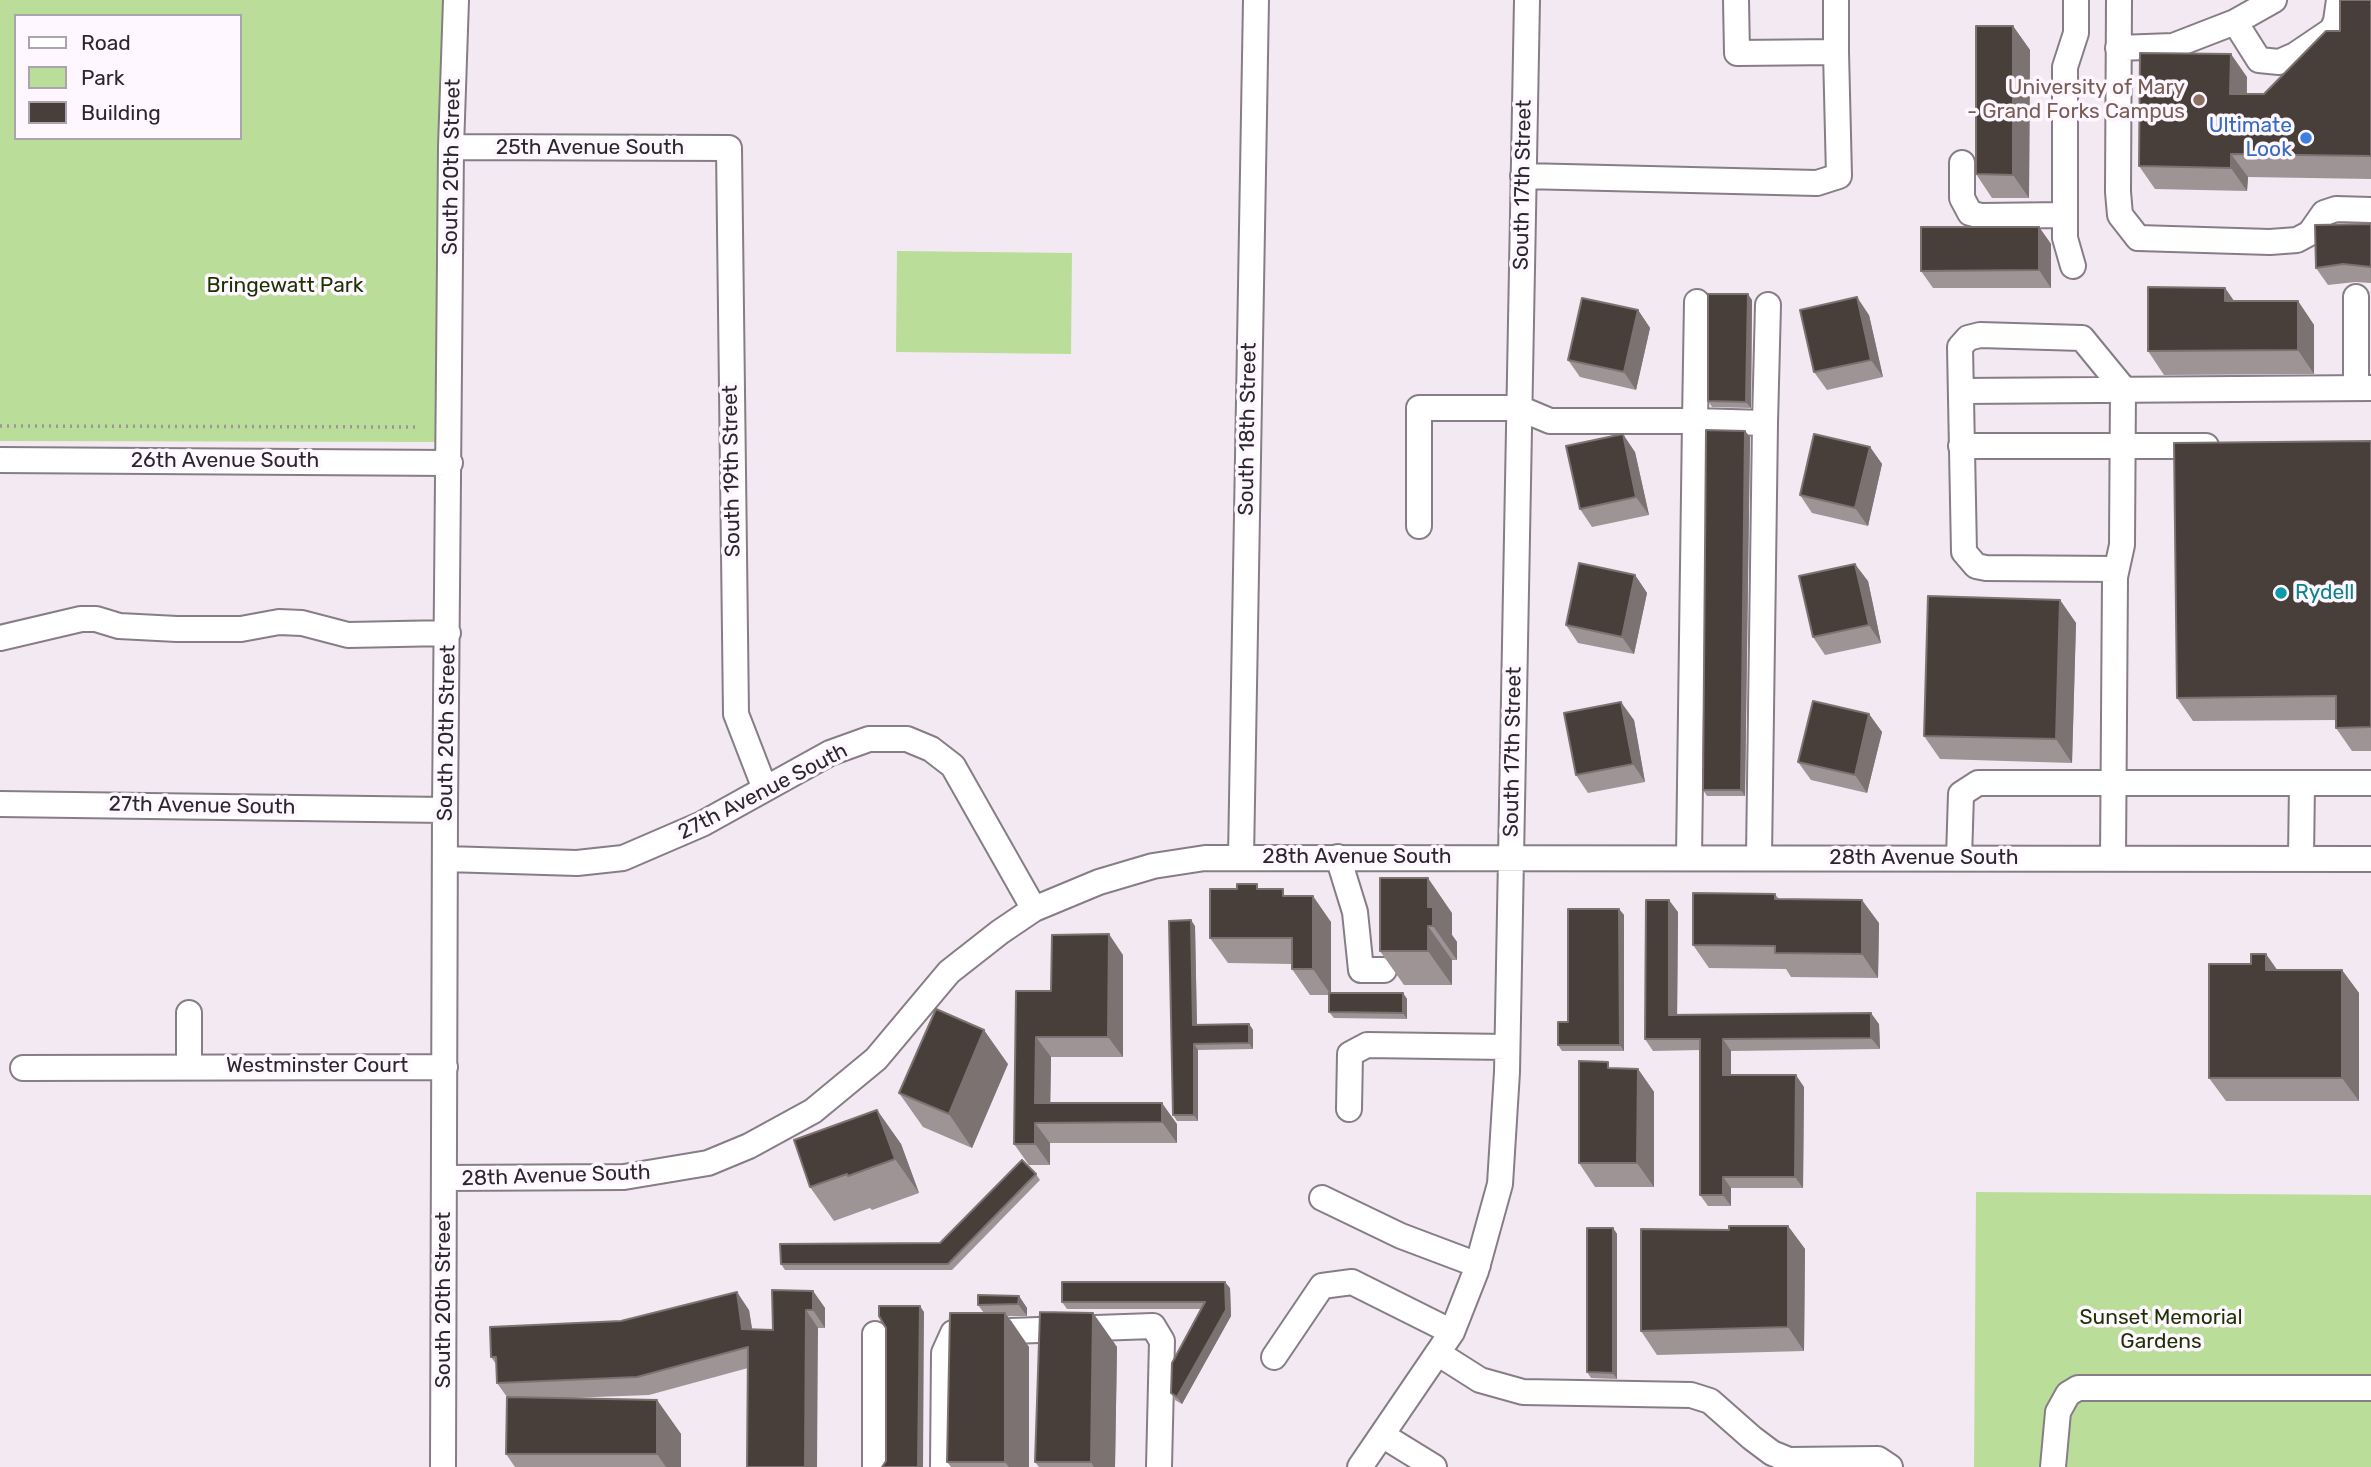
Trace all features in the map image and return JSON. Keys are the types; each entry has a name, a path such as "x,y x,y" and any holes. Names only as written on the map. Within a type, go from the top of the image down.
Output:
{"street":[{"name":"South 20th Street","path":"443,1467 446,810 452,147 456,0"},
{"name":"South 18th Street","path":"1241,858 1256,0"},
{"name":"South 17th Street","path":"1360,1467 1452,1332 1478,1265 1500,1184 1507,1047 1527,0"},
{"path":"1736,0 1737,53 1836,52"},
{"path":"1523,176 1817,183 1839,176 1836,0"},
{"path":"2073,266 2065,238 2065,66 2076,33 2076,0"},
{"path":"2119,0 2120,215 2138,238 2270,243 2297,240 2310,233 2324,213 2336,209 2371,210"},
{"path":"2118,48 2173,46 2235,22 2274,0"},
{"path":"2235,22 2259,60 2279,62 2295,55 2332,30 2339,0"},
{"name":"25th Avenue South","path":"452,147 729,148"},
{"name":"South 19th Street","path":"729,148 736,714 765,789"},
{"path":"1962,163 1962,198 1970,213 2065,215"},
{"path":"1961,391 2363,388 2356,297"},
{"path":"1689,857 1697,302"},
{"path":"1759,857 1768,304"},
{"path":"2113,858 2116,569 2122,539 2123,388 2082,338 1980,335 1968,338 1960,347 1962,543 1969,560 1986,568 2116,569"},
{"path":"1419,526 1419,408 1519,408 1550,421 1765,423"},
{"path":"1961,446 2233,446"},
{"name":"26th Avenue South","path":"0,460 450,463"},
{"path":"0,638 81,619 96,619 119,626 166,629 242,629 279,622 302,623 348,635 448,633"},
{"name":"27th Avenue South","path":"446,859 577,863 623,858 702,824 830,753 869,739 907,739 931,750 953,766 1034,909"},
{"path":"1959,858 1961,794 1978,783 2371,783"},
{"path":"2301,858 2302,783"},
{"name":"27th Avenue South","path":"0,804 446,810"},
{"name":"28th Avenue South","path":"444,1178 624,1177 708,1163 749,1146 813,1111 843,1087 876,1059 949,972 1034,909 1099,882 1153,866 1205,858 1511,856 2371,859"},
{"path":"1338,858 1355,912 1361,970 1384,970"},
{"path":"189,1013 189,1066"},
{"path":"1349,1109 1350,1054 1367,1045 1507,1047"},
{"name":"Westminster Court","path":"23,1068 444,1067"},
{"path":"1322,1198 1451,1258 1478,1265"},
{"path":"1274,1357 1322,1286 1352,1282 1452,1332"},
{"path":"943,1467 944,1353 953,1333 1153,1326 1162,1341 1159,1467"},
{"path":"875,1334 875,1467"},
{"path":"1439,1354 1479,1380 1523,1391 1691,1395 1710,1401 1772,1453 1789,1460 1878,1458 1890,1467"},
{"path":"2053,1467 2058,1412 2068,1394 2078,1388 2371,1388"},
{"path":"1382,1435 1434,1467"}],"path":[{"path":"0,426 415,427"}],"green space":[{"name":"Bringewatt Park","path":"0,0 443,0 439,442 0,441"},
{"path":"897,251 1072,253 1071,354 896,352"},
{"name":"Sunset Memorial Gardens","path":"1976,1192 2371,1195 2371,1467 1974,1467"}],"building":[{"path":"2340,0 2371,0 2371,156 2231,154 2231,168 2139,166 2140,53 2231,54 2230,94 2264,94 2326,31 2340,31"},
{"path":"1976,26 2013,26 2013,175 1976,174"},
{"path":"2371,224 2371,267 2343,264 2316,268 2315,225"},
{"path":"1921,227 2039,227 2039,270 1921,271"},
{"path":"2148,287 2225,288 2225,301 2298,301 2298,350 2148,351"},
{"path":"1708,294 1748,294 1746,402 1708,401"},
{"path":"1857,297 1871,360 1814,372 1800,310"},
{"path":"1582,298 1638,310 1624,372 1568,360"},
{"path":"1706,430 1745,431 1741,790 1703,790"},
{"path":"1623,434 1636,497 1580,509 1566,446"},
{"path":"1814,434 1870,447 1855,508 1800,495"},
{"name":"Rydell","path":"2371,441 2371,727 2336,728 2336,696 2177,698 2174,443"},
{"path":"1579,563 1635,575 1622,637 1566,625"},
{"path":"1855,564 1869,625 1813,637 1799,576"},
{"path":"1928,596 2060,600 2056,739 1924,736"},
{"path":"1813,701 1869,714 1855,775 1798,762"},
{"path":"1621,702 1633,764 1576,775 1564,713"},
{"path":"1380,878 1428,878 1428,907 1433,907 1433,926 1428,926 1428,951 1380,951"},
{"path":"1237,884 1257,884 1257,889 1283,889 1283,896 1313,896 1313,969 1292,969 1292,938 1210,938 1210,889 1237,889"},
{"path":"1693,893 1775,894 1775,899 1862,900 1862,954 1775,953 1775,946 1693,945"},
{"path":"1646,900 1669,900 1669,1015 1871,1013 1871,1038 1723,1039 1723,1075 1796,1075 1795,1177 1723,1177 1723,1195 1700,1195 1700,1039 1645,1039"},
{"path":"1568,909 1619,909 1620,1045 1558,1045 1558,1022 1568,1022"},
{"path":"1191,920 1193,1025 1249,1024 1249,1043 1194,1044 1194,1115 1173,1115 1169,921"},
{"path":"1109,934 1108,1037 1036,1037 1035,1103 1162,1103 1162,1122 1035,1123 1035,1144 1014,1144 1016,991 1051,991 1052,935"},
{"path":"2251,954 2266,954 2266,970 2342,970 2342,1078 2209,1078 2209,964 2251,964"},
{"path":"1329,993 1403,993 1403,1013 1329,1012"},
{"path":"936,1009 984,1030 949,1114 899,1093"},
{"path":"1579,1061 1608,1062 1608,1068 1638,1069 1637,1163 1579,1163"},
{"path":"877,1110 895,1159 810,1187 794,1140"},
{"path":"1022,1160 1036,1174 948,1264 781,1264 780,1244 940,1243"},
{"path":"1729,1226 1788,1226 1788,1327 1641,1331 1641,1229 1729,1230"},
{"path":"1587,1228 1613,1228 1613,1373 1587,1372"},
{"path":"1062,1282 1225,1282 1226,1310 1177,1397 1171,1393 1172,1363 1205,1302 1062,1302"},
{"path":"772,1290 813,1291 813,1310 806,1310 805,1467 747,1467 748,1347 637,1377 497,1383 496,1357 491,1357 490,1327 621,1321 737,1292 742,1329 773,1330"},
{"path":"978,1295 1019,1296 1018,1304 978,1305"},
{"path":"879,1306 920,1306 918,1467 882,1467 886,1461 886,1328 879,1316"},
{"path":"1040,1312 1093,1313 1091,1462 1035,1462"},
{"path":"950,1313 1005,1313 1005,1462 947,1462"},
{"path":"507,1397 657,1400 657,1454 506,1454"}],"place":[{"name":"University of Mary - Grand Forks Campus","path":"2199,100"},
{"name":"Ultimate Look","path":"2306,138"},
{"name":"Rydell","path":"2281,593"}]}
